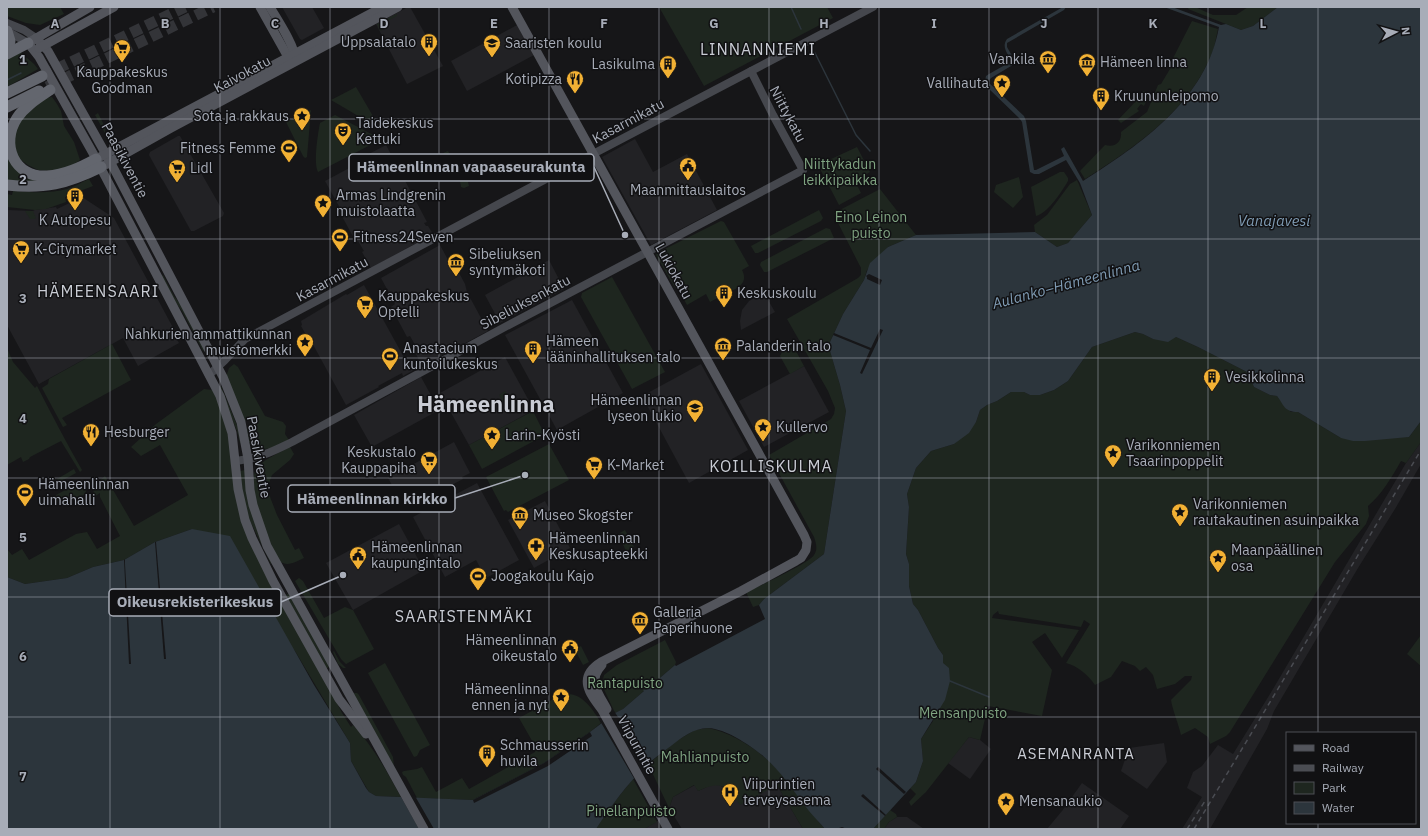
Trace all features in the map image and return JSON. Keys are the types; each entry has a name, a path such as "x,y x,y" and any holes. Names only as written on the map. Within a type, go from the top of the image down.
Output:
{"highway":[{"path":"7,31 10,41 7,53"},
{"path":"7,53 32,43"},
{"path":"7,93 42,76"},
{"path":"7,107 49,89 23,110 13,124 9,140 10,150 20,167 40,176 47,176 71,171 103,161"},
{"path":"7,185 25,187 50,186 86,175 103,161"}],"main road":[{"path":"32,43 90,7"},
{"path":"32,43 44,46 114,7"},
{"path":"260,7 292,57"},
{"path":"270,7 292,57"},
{"name":"Kaivokatu","path":"103,161 383,7"},
{"name":"Kaivokatu","path":"292,57 398,7"},
{"name":"Lukiokatu","path":"512,7 807,542 806,550 801,558 796,562 610,658"},
{"name":"Paasikiventie","path":"32,43 39,57 139,217 218,367 241,422 248,460 250,490 253,505 267,546 424,829"},
{"name":"Paasikiventie","path":"44,46 220,396 232,433 238,489 242,506 252,538 260,557 339,699 384,757"},
{"name":"Viipurintie","path":"604,709 590,694 587,679 588,674 595,666 610,658"},
{"name":"Viipurintie","path":"610,658 598,669 595,676 594,685 604,709 646,783 675,829"},
{"name":"Viipurintie","path":"646,783 668,829"}],"street":[{"name":"Kasarmikatu","path":"209,375 245,339 873,7"},
{"path":"7,23 20,28 32,43"},
{"path":"7,31 32,43"},
{"name":"Niittykatu","path":"751,71 772,115 803,170"},
{"name":"Sibeliuksenkatu","path":"236,461 248,460 265,455 319,428 503,328 803,170"}],"shaded area":[{"path":"282,7 312,7 324,28 302,40 300,39"},
{"path":"410,7 443,66 407,84 376,24"},
{"name":"Saaristen koulu","path":"517,25 534,55 467,91 451,61"},
{"path":"180,136 224,213 223,216 194,231 191,231 149,155 150,152"},
{"path":"635,139 653,172 687,154 717,210 651,245 602,157"},
{"path":"386,145 427,222 424,223 433,234 371,268 362,252 364,251 358,241 356,242 325,181 355,165 363,157"},
{"path":"82,197 114,218 178,337 176,338 179,343 138,366 123,338 39,384 7,325 7,210 33,211 56,207 57,209"},
{"path":"440,245 447,258 458,271 465,284 467,292 488,331 422,366 415,352 418,350 410,336 407,337 391,307 395,304 381,278"},
{"path":"549,260 564,289 500,323 485,295"},
{"path":"364,285 406,361 408,360 414,370 403,376 402,373 346,405 310,339 309,340 301,326 301,321"},
{"path":"764,293 775,312 741,330 740,321 742,310 749,301"},
{"path":"572,300 623,393 557,430 505,335"},
{"path":"505,357 534,410 469,445 440,393"},
{"name":"Hämeenlinnan lyseon lukio","path":"701,364 748,450 689,483 642,396"},
{"path":"804,366 829,412 764,447 739,401"},
{"path":"421,377 439,410 372,447 354,415"},
{"name":"Keskustalo Kauppapiha","path":"454,442 470,473 462,477 463,479 418,503 415,502 405,508 388,478"},
{"path":"1421,442 1421,464 1274,711 1267,729 1210,829 1182,829 1202,797 1187,788 1193,772 1202,766 1218,745 1233,754 1406,463"},
{"path":"477,483 519,560 486,578 476,560 445,577 413,517"},
{"path":"545,501 570,548 534,568 508,520"},
{"path":"399,524 424,570 353,610 326,563"},
{"path":"969,737 980,740 991,749 970,779 948,763"},
{"path":"1164,743 1167,762 1147,789 1121,771 1129,748"},
{"path":"1082,783 1129,816 1120,829 1047,829"},
{"name":"Viipurintien terveysasema","path":"695,785 698,791 711,785 719,785 729,791 777,785 803,829 682,829 669,808 673,797"},
{"path":"897,817 907,817 924,829 884,829 889,822"},
{"path":"659,820 664,829 644,829"}],"green space":[{"path":"7,7 60,7 64,14 40,25 26,23 7,16"},
{"path":"659,7 827,7 833,18 704,86"},
{"path":"1189,7 1195,7 1213,15 1236,15 1248,7 1278,7 1253,26 1241,30 1188,9"},
{"path":"397,14 397,16 385,22 386,28 380,31 377,24"},
{"path":"1192,21 1218,29 1212,53 1202,74 1175,110 1159,126 1123,154 1085,179 1080,171 1105,145 1115,145 1120,139 1121,132 1147,112 1158,85 1161,84 1170,69 1168,68"},
{"path":"20,52 38,69 7,87 7,58"},
{"path":"356,87 377,123 377,127 331,100"},
{"path":"1143,91 1150,93 1144,106 1141,104 1137,109 1139,111 1121,123 1118,120 1137,100"},
{"path":"52,97 61,111 64,126 74,142 80,160 70,167 53,171 38,170 18,158 15,152 15,129 27,112 33,109 44,98"},
{"path":"311,110 307,157 305,158 286,122"},
{"path":"98,113 106,129 106,135 95,115"},
{"path":"335,115 379,138 380,140 318,172 316,155 320,123"},
{"name":"Niittykadun leikkipaikka","path":"857,147 870,172 855,181 861,193 839,205 818,165"},
{"path":"7,151 43,183 7,181"},
{"path":"448,151 463,178 467,178 469,186 464,188 461,187 460,181 453,171 445,175 443,171 450,167 443,153"},
{"path":"1060,172 1064,172 1068,178 1068,181 1050,206 1041,214 1036,216 1031,187"},
{"path":"1019,177 1023,197 1013,208 994,192 996,185"},
{"path":"89,179 93,186 65,197 66,202 46,209 35,210 7,207 7,194 12,195 13,191 54,192 70,188"},
{"path":"1077,180 1092,215 1068,243 1057,247 1035,232 1034,225 1047,215 1070,184"},
{"name":"Eino Leinon puisto","path":"880,189 916,235 888,247 867,270 864,280 843,314 830,342 830,351 846,411 824,554 764,599 759,605 753,607 746,592 783,575 810,559 814,555 816,548 814,537 769,455 831,419 835,408 828,391 787,319 861,275 861,268 834,213"},
{"path":"819,210 823,218 821,221 758,253 755,253 751,246"},
{"path":"25,211 33,211 36,218 30,219"},
{"path":"721,221 724,222 749,266 742,270 744,280 738,288 710,302 706,294 687,305 677,287 675,288 656,255 657,253"},
{"path":"826,228 830,229 834,238 767,272 764,272 760,265 761,262"},
{"path":"163,275 174,296 184,309 205,350 203,351 182,311 172,297 161,276"},
{"path":"612,277 665,372 632,389 581,297 582,293"},
{"name":"Mensanpuisto","path":"1135,332 1153,339 1176,337 1247,372 1254,387 1270,395 1277,396 1291,412 1298,412 1341,438 1409,437 1421,421 1421,442 1406,463 1401,461 1382,491 1368,506 1369,516 1366,524 1335,562 1230,732 1226,736 1210,744 1208,737 1195,728 1181,735 1171,700 1191,680 1192,676 1185,676 1175,684 1157,689 1153,675 1146,667 1140,671 1135,666 1122,661 1111,677 1095,685 1082,671 1075,666 1066,663 1090,624 1084,620 1081,627 999,614 998,611 992,618 1079,630 1062,658 1045,633 1032,642 1052,670 1042,716 988,706 980,740 969,737 926,792 911,806 909,802 916,794 910,788 916,782 923,761 921,739 933,721 943,655 918,610 913,604 909,586 909,564 906,554 909,507 907,494 916,468 931,451 954,444 976,422 980,410 987,405 997,401 1011,392 1024,392 1030,395 1040,395 1054,390 1068,381 1092,347"},
{"path":"112,344 131,380 62,418 67,425 63,427 42,388 48,384 49,379"},
{"path":"7,348 13,362 35,388 37,386 82,470 80,472 61,441 23,462 21,457 7,465"},
{"path":"790,348 796,351 804,366 790,374 780,356 782,352"},
{"path":"234,364 238,367 265,416 283,422 286,426 285,434 289,440 272,448 258,450 250,444 247,429 253,426 249,419 245,421 226,377 229,368"},
{"path":"221,386 239,430 242,443 240,443 237,431 219,387"},
{"path":"204,389 212,390 217,397 229,434 238,507 342,713 351,727 353,725 385,768 401,797 376,796 369,792 351,761 350,743 295,651 192,529 155,542 124,560 93,567 67,578 25,584 7,577 7,549 12,555 22,549 29,560 76,534 87,532 97,549 120,536 100,497 100,493 94,497 93,482 95,484 105,476 134,526 188,495 160,445 141,456 131,447 156,424"},
{"path":"505,391 511,402 503,402 499,395"},
{"path":"533,411 545,435 482,469 469,445"},
{"path":"549,444 569,480 508,512 506,510 504,511 486,477"},
{"path":"290,447 294,454 290,460 272,475 267,489 277,515 295,550 299,548 304,558 285,564 278,560 274,552 259,513 253,486 254,474 258,466 269,458"},
{"path":"74,469 76,473 47,489 45,486"},
{"path":"245,470 272,563 271,564 248,517 243,497 240,471"},
{"path":"80,482 86,486 85,494 69,503 66,498 56,503 56,495"},
{"path":"625,530 634,547 626,551 618,534"},
{"path":"299,578 303,581 324,618 345,607 353,610 374,649 346,664 341,659 295,581"},
{"path":"289,593 330,666 326,669 285,596"},
{"path":"1421,635 1421,666 1407,654"},
{"name":"Rantapuisto","path":"665,640 676,662 675,665 623,709 615,713 602,685 604,675 617,665"},
{"path":"581,646 589,662 583,665 575,650"},
{"path":"334,651 340,662 346,668 343,668 338,664 333,652"},
{"path":"385,663 430,745 420,750 417,756 414,757 368,673"},
{"path":"353,693 357,693 359,695 393,757 394,766"},
{"path":"568,694 578,697 588,704 601,723 544,763 473,800 417,798 406,777 403,775 402,772 404,771 422,767 436,792 462,778 469,789 535,752 535,746 519,718 559,696"},
{"name":"Mahlianpuisto","path":"708,728 730,735 751,747 761,755 787,780 825,829 803,829 777,785 740,805 731,793 723,787 713,786 698,791 694,785 673,797 669,808 648,764 678,740 695,730"},
{"name":"Pinellanpuisto","path":"633,779 657,822 644,829 596,829 608,810"},
{"path":"890,810 896,814 897,817 889,822 884,829 873,829"}],"water":[{"name":"Vanajavesi","path":"1063,7 1066,7 1064,10 1007,43 1007,47 1016,63 991,78 988,82 1024,116 1034,170 1064,156 1061,149 1064,147 1083,181 1127,152 1168,118 1186,98 1200,77 1212,53 1219,27 1164,7 1172,7 1221,25 1226,24 1241,30 1253,26 1278,7 1421,7 1421,421 1409,437 1365,441 1353,441 1341,438 1298,412 1290,411 1283,405 1277,396 1270,395 1254,387 1247,372 1176,337 1168,342 1153,339 1135,332 1092,347 1068,381 1054,390 1040,395 1030,395 1024,392 1011,392 980,410 976,422 969,433 954,444 931,451 916,468 907,494 909,507 906,554 909,564 909,586 913,604 918,610 943,655 943,663 949,668 950,681 945,700 921,739 923,761 916,782 873,829 847,829 842,827 836,829 825,829 781,775 762,755 744,742 729,734 715,729 703,728 688,734 650,762 613,804 596,829 7,829 7,577 25,584 67,578 93,567 124,560 155,542 192,529 230,536 314,685 350,743 351,761 366,788 369,792 376,796 473,800 544,763 615,713 623,709 644,691 643,690 647,689 675,665 676,666 765,619 759,605 764,599 824,554 846,411 830,351 830,342 843,314 864,280 870,263 888,247 916,235 1035,232 1057,247 1068,243 1092,215 1080,183 1066,160 1039,174 1030,172 1022,122 987,87 985,81 986,76 1012,61 1005,48 1005,42 1007,39"}],"pier":[{"path":"869,274 882,280 880,285 867,279 866,276"},
{"path":"880,329 883,330 862,374 860,373 870,350 833,335 834,333 871,348"},
{"path":"156,542 166,659 164,659"},
{"path":"125,559 131,664 129,664"},
{"path":"614,711 618,717 621,718 620,722 641,759 644,759 645,761 644,765 646,769 635,780 600,721"},
{"path":"590,732 592,736 548,766 474,803 473,800 544,763"},
{"path":"878,767 906,792 904,794 876,769"},
{"path":"863,794 886,815 885,816 861,796"},
{"path":"400,795 415,796 434,829 419,829"}],"waterway":[{"path":"791,7 801,29"},
{"path":"815,53 856,135 870,151"},
{"path":"7,80 21,73"},
{"path":"950,681 989,697"}],"tunnel":[{"path":"42,76 185,7"},
{"path":"47,87 213,7"}],"railway":[{"path":"1194,829 1421,450"},
{"path":"1187,829 1205,801"}],"place":[{"name":"Uppsalatalo","path":"429,57"},
{"name":"Saaristen koulu","path":"492,58"},
{"name":"Kauppakeskus Goodman","path":"122,63"},
{"name":"Vankila","path":"1048,74"},
{"name":"Hämeen linna","path":"1087,77"},
{"name":"Lasikulma","path":"668,79"},
{"name":"Kotipizza","path":"575,94"},
{"name":"Vallihauta","path":"1002,98"},
{"name":"Kruununleipomo","path":"1101,111"},
{"name":"Sota ja rakkaus","path":"302,131"},
{"name":"Taidekeskus Kettuki","path":"343,146"},
{"name":"Fitness Femme","path":"289,163"},
{"name":"Maanmittauslaitos","path":"688,181"},
{"name":"Lidl","path":"177,183"},
{"name":"K Autopesu","path":"75,211"},
{"name":"Armas Lindgrenin muistolaatta","path":"323,218"},
{"name":"Hämeenlinnan vapaaseurakunta","path":"625,235"},
{"name":"Fitness24Seven","path":"340,252"},
{"name":"K-Citymarket","path":"21,264"},
{"name":"Sibeliuksen syntymäkoti","path":"456,277"},
{"name":"Keskuskoulu","path":"724,308"},
{"name":"Kauppakeskus Optelli","path":"365,319"},
{"name":"Nahkurien ammattikunnan muistomerkki","path":"305,357"},
{"name":"Palanderin talo","path":"723,361"},
{"name":"Hämeen lääninhallituksen talo","path":"533,364"},
{"name":"Anastacium kuntoilukeskus","path":"390,371"},
{"name":"Vesikkolinna","path":"1212,392"},
{"name":"Hämeenlinnan lyseon lukio","path":"695,423"},
{"name":"Kullervo","path":"763,442"},
{"name":"Hesburger","path":"91,447"},
{"name":"Larin-Kyösti","path":"492,450"},
{"name":"Varikonniemen Tsaarinpoppelit","path":"1113,468"},
{"name":"Keskustalo Kauppapiha","path":"429,475"},
{"name":"Hämeenlinnan kirkko","path":"525,475"},
{"name":"K-Market","path":"594,480"},
{"name":"Hämeenlinnan uimahalli","path":"25,507"},
{"name":"Varikonniemen rautakautinen asuinpaikka","path":"1180,527"},
{"name":"Museo Skogster","path":"520,530"},
{"name":"Hämeenlinnan Keskusapteekki","path":"536,561"},
{"name":"Hämeenlinnan kaupungintalo","path":"358,570"},
{"name":"Maanpäällinen osa","path":"1218,573"},
{"name":"Oikeusrekisterikeskus","path":"343,575"},
{"name":"Joogakoulu Kajo","path":"478,591"},
{"name":"Galleria Paperihuone","path":"640,635"},
{"name":"Hämeenlinnan oikeustalo","path":"570,663"},
{"name":"Hämeenlinna ennen ja nyt","path":"561,712"},
{"name":"Schmausserin huvila","path":"487,768"},
{"name":"Viipurintien terveysasema","path":"730,807"},
{"name":"Mensanaukio","path":"1006,816"}],"district":[{"name":"LINNANNIEMI","path":"758,49"},
{"name":"HÄMEENSAARI","path":"98,291"},
{"name":"Hämeenlinna","path":"486,403"},
{"name":"KOILLISKULMA","path":"771,466"},
{"name":"SAARISTENMÄKI","path":"464,616"},
{"name":"ASEMANRANTA","path":"1076,753"}],"water label":[{"name":"Aulanko–Hämeenlinna","path":"1066,284"}]}
